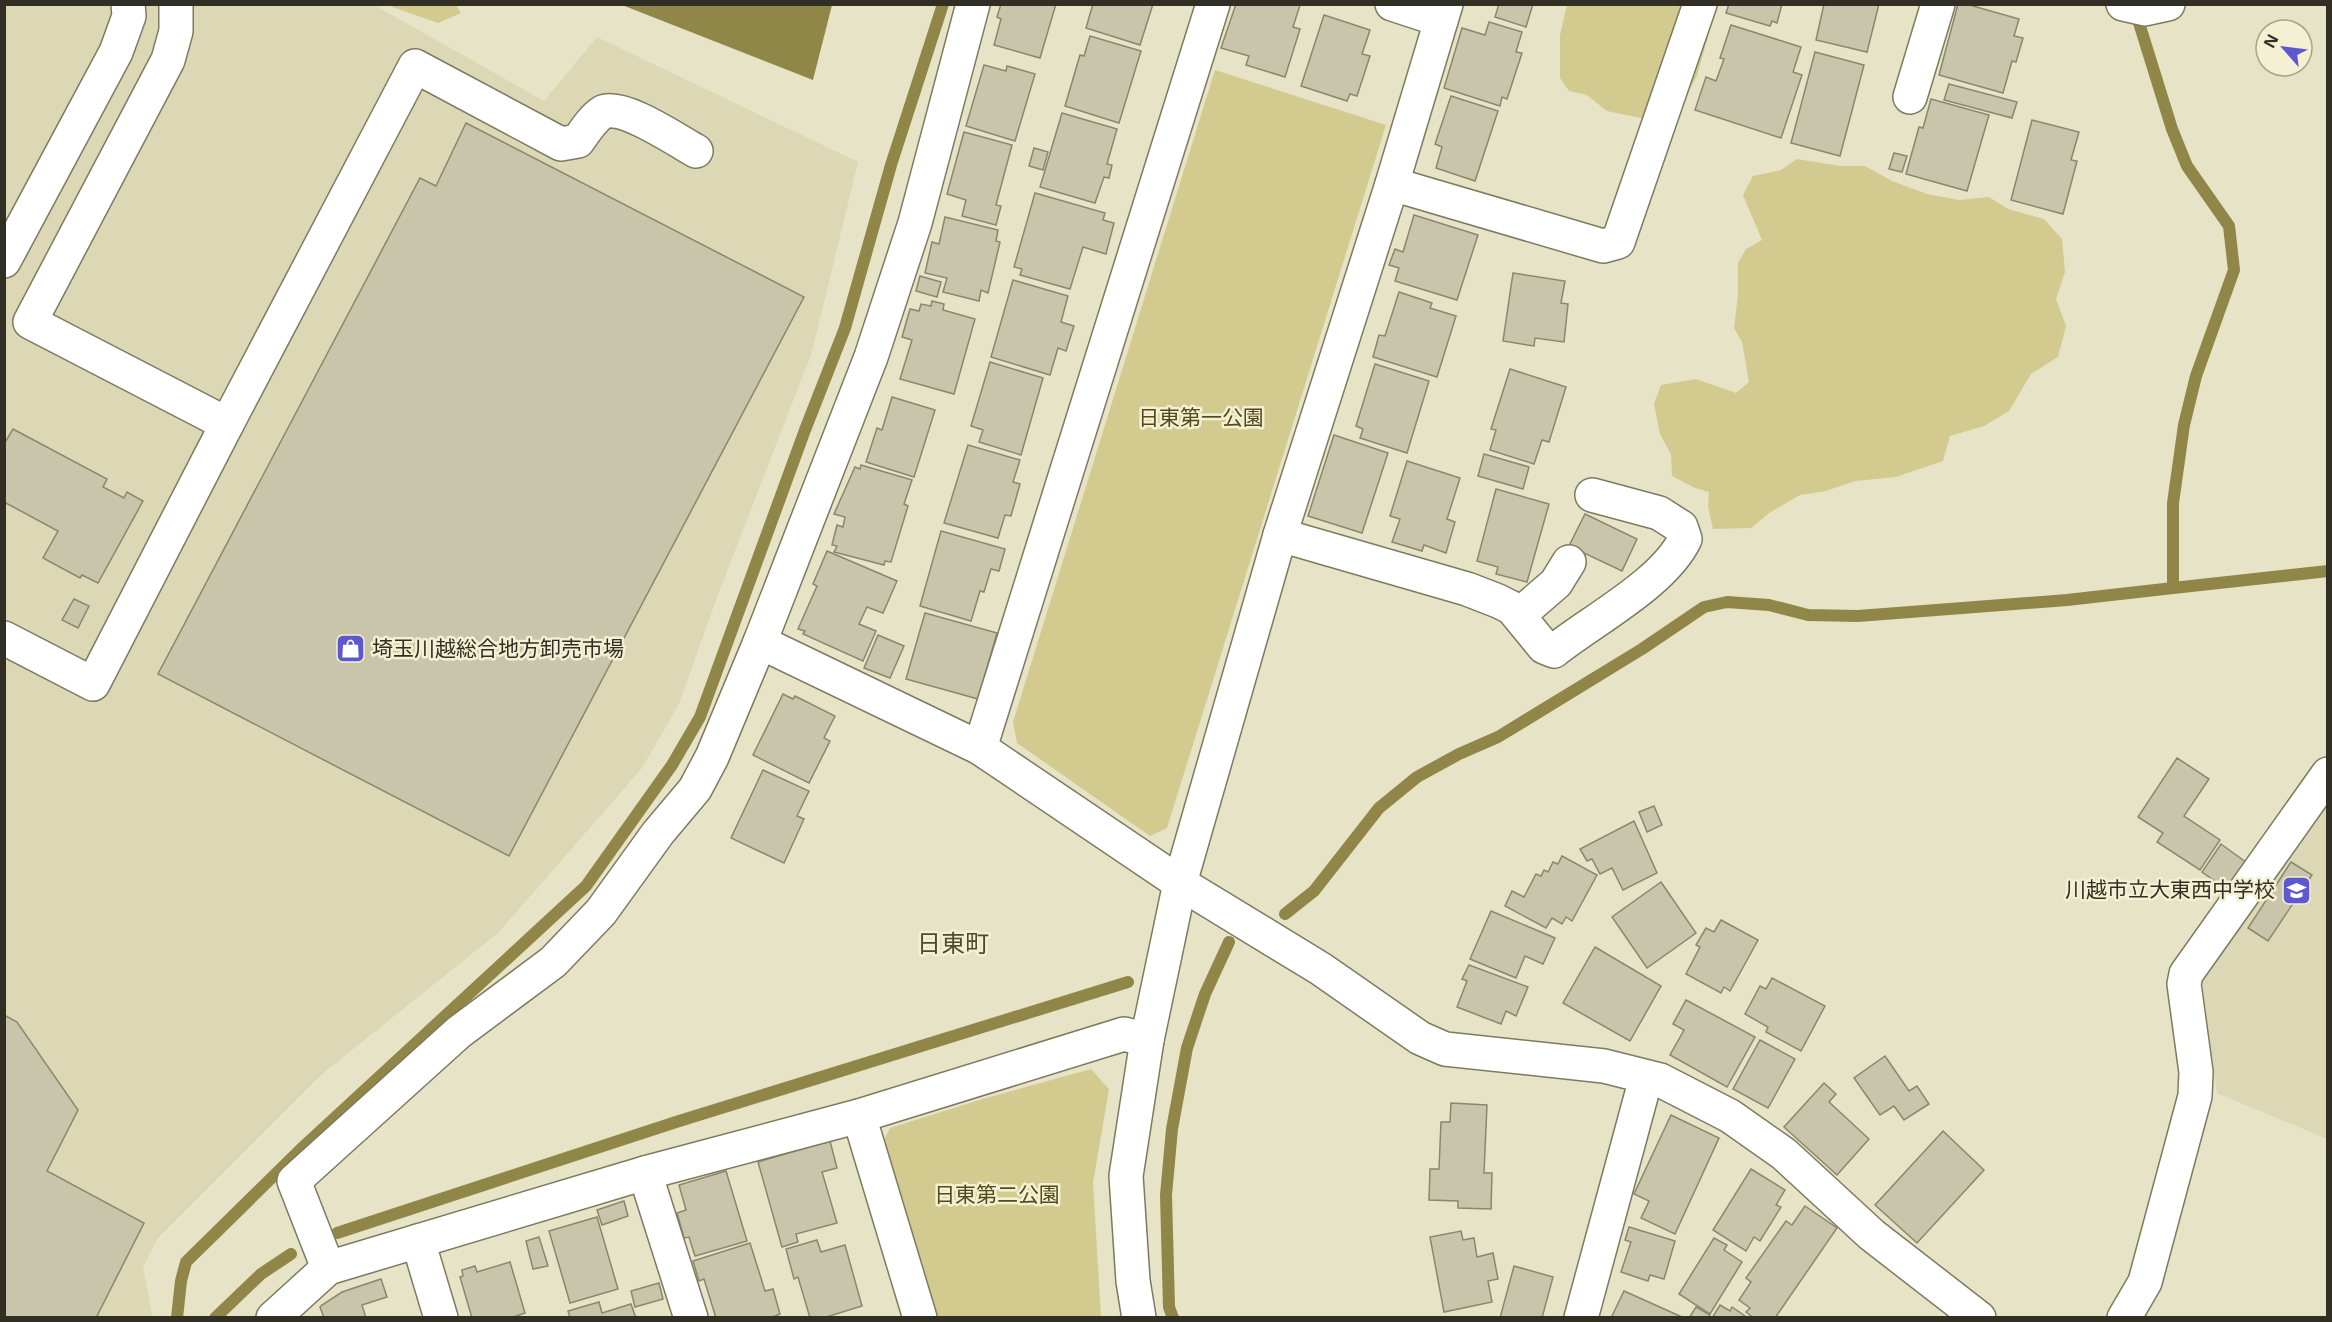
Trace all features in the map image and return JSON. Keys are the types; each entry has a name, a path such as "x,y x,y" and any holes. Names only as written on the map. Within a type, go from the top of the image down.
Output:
{"street":[{"path":"4,261 116,52 129,16 128,4"},
{"path":"176,4 176,31 168,60 30,322 227,424"},
{"path":"328,1268 294,1181 459,1032 553,962 601,912 658,833 695,789 712,757 760,642 875,346 915,223 973,4"},
{"path":"980,748 1213,4"},
{"path":"1139,1317 1133,1281 1126,1176 1147,1040 1180,883 1280,535 1392,184 1443,13 1392,4"},
{"path":"1392,184 1604,246 1618,242 1700,4"},
{"path":"1910,97 1938,4"},
{"path":"4,638 93,684 415,66 561,144 578,141 602,113 613,109 627,114 696,151"},
{"path":"1280,535 1467,589 1505,605 1519,615 1544,646 1554,651 1656,577 1678,553 1685,539 1681,527 1659,513 1592,495"},
{"path":"1519,615 1556,583 1569,562"},
{"path":"760,642 980,748 1180,883 1321,969 1420,1038 1445,1049 1604,1065 1660,1080 1730,1116 1784,1154 1872,1235 1972,1315"},
{"path":"2124,1317 2145,1282 2195,1096 2196,1071 2184,984 2186,974 2328,774"},
{"path":"273,1317 328,1268 645,1173 859,1116 1124,1034 1147,1040"},
{"path":"1581,1317 1646,1078"},
{"path":"859,1116 921,1317"},
{"path":"645,1173 691,1317"},
{"path":"418,1241 441,1317"}],"shaded area":[{"path":"832,4 813,80 622,5"},
{"name":"埼玉川越総合地方卸売市場","path":"5,5 374,5 544,101 597,37 858,162 812,352 719,592 678,706 642,768 498,933 321,1075 157,1239 143,1267 152,1314 150,1317 5,1318"},
{"name":"川越市立大東西中学校","path":"2327,799 2327,1139 2217,1093 2202,981"}],"green space":[{"path":"387,5 456,5 461,13 438,23"},
{"path":"1567,5 1713,5 1709,33 1697,76 1679,108 1641,118 1607,111 1587,95 1569,91 1560,78 1560,35"},
{"name":"日東第一公園","path":"1215,70 1386,125 1167,828 1150,836 1017,743 1013,722"},
{"path":"1797,159 1840,166 1865,166 1892,181 1927,194 1959,200 1989,197 2008,209 2044,219 2062,239 2065,272 2056,299 2066,326 2058,357 2031,374 2009,411 1984,426 1950,436 1943,461 1896,477 1855,481 1826,491 1800,495 1769,513 1751,528 1713,529 1708,506 1709,492 1695,488 1672,476 1671,454 1660,434 1654,404 1661,385 1696,379 1736,393 1749,382 1742,342 1734,328 1738,295 1738,263 1746,249 1762,240 1743,195 1753,176 1781,170"},
{"name":"日東第二公園","path":"1091,1069 1109,1089 1093,1183 1101,1317 935,1317 882,1144 890,1128"}],"building":[{"path":"1001,4 1056,4 1040,58 994,45 1001,19 997,17"},
{"path":"1093,4 1153,4 1140,45 1086,28"},
{"path":"1236,4 1300,5 1293,27 1300,29 1285,77 1246,65 1249,56 1221,48"},
{"path":"1499,4 1533,4 1526,27 1495,17"},
{"path":"1729,4 1782,4 1777,23 1772,21 1770,26 1726,13"},
{"path":"1824,4 1879,4 1867,52 1816,40"},
{"path":"1958,4 1966,4 2019,19 2014,36 2023,38 2016,62 2012,61 2003,93 1939,75"},
{"path":"1324,15 1370,30 1362,54 1370,56 1357,96 1350,94 1347,101 1301,86"},
{"path":"1489,22 1522,32 1516,52 1522,53 1507,99 1502,97 1500,106 1444,88 1462,28 1485,35"},
{"path":"1731,25 1801,47 1793,72 1802,75 1781,138 1695,110 1706,77 1716,81 1724,59 1720,58"},
{"path":"1090,36 1141,51 1119,123 1065,106 1080,55 1084,56"},
{"path":"1815,52 1864,65 1840,156 1791,143"},
{"path":"984,65 1006,71 1007,66 1035,74 1015,141 966,126"},
{"path":"1949,84 2017,102 2012,118 1944,100"},
{"path":"1451,96 1498,111 1475,181 1436,168 1442,147 1435,144"},
{"path":"1931,99 1989,115 1967,191 1906,174 1919,127 1923,128"},
{"path":"1062,113 1117,129 1107,164 1112,165 1109,178 1104,177 1095,203 1040,187"},
{"path":"2032,120 2079,132 2071,160 2077,161 2063,214 2011,200"},
{"path":"466,123 804,297 509,856 158,674 420,178 436,186"},
{"path":"964,132 1012,145 996,205 1001,206 996,225 962,216 966,200 947,194"},
{"path":"1034,148 1048,152 1043,170 1029,166"},
{"path":"1894,153 1907,156 1902,172 1889,169"},
{"path":"1035,193 1105,213 1103,220 1114,223 1106,254 1083,247 1070,289 1020,275 1022,269 1014,267"},
{"path":"1414,215 1478,235 1457,300 1395,281 1399,268 1389,265 1395,249 1403,252"},
{"path":"945,217 998,230 996,241 1000,242 988,293 981,290 979,301 943,292 947,278 925,273 932,242 939,244"},
{"path":"1513,273 1565,281 1561,303 1568,304 1564,342 1535,338 1534,346 1503,341"},
{"path":"920,276 941,282 937,297 916,291"},
{"path":"1013,280 1068,296 1061,322 1074,326 1066,351 1058,348 1050,375 991,357"},
{"path":"1399,292 1432,303 1430,308 1456,316 1437,377 1373,357 1379,335 1385,336"},
{"path":"932,301 944,304 943,310 975,319 954,394 900,379 912,340 902,337 910,309 919,311 921,304 931,306"},
{"path":"990,362 1043,378 1021,455 979,442 983,430 971,426"},
{"path":"1375,364 1429,381 1407,453 1360,438 1363,429 1356,426"},
{"path":"1510,369 1566,387 1549,442 1542,440 1534,464 1490,450 1496,430 1491,429"},
{"path":"892,397 935,410 914,477 866,462 877,428 882,430"},
{"path":"13,429 107,479 103,487 124,498 127,492 143,501 98,583 82,575 80,578 43,558 58,531 4,502 4,444"},
{"path":"1334,435 1388,453 1362,533 1308,516"},
{"path":"968,445 1020,460 1013,482 1020,484 1011,516 1005,515 998,538 944,523"},
{"path":"1484,454 1529,467 1523,489 1478,476"},
{"path":"1407,461 1460,478 1447,519 1455,522 1446,553 1424,545 1422,551 1392,542 1400,519 1390,516"},
{"path":"861,465 912,480 904,504 908,506 891,562 885,561 884,565 834,552 837,546 832,545 837,525 843,527 845,517 834,514 855,467 860,469"},
{"path":"1496,489 1549,504 1527,582 1496,574 1498,567 1477,561"},
{"path":"1585,514 1637,539 1622,571 1569,546"},
{"path":"941,531 1005,549 999,571 991,569 984,592 980,591 971,621 920,606"},
{"path":"827,551 897,581 883,613 867,607 859,624 876,631 863,661 803,634 805,631 798,629 817,586 813,584"},
{"path":"74,599 89,606 78,628 62,620"},
{"path":"925,613 997,633 978,699 906,679"},
{"path":"878,635 904,646 890,678 864,668"},
{"path":"783,694 793,699 795,696 835,716 824,738 830,741 809,783 753,755"},
{"path":"2177,758 2209,779 2184,816 2220,840 2200,870 2157,842 2163,833 2138,817"},
{"path":"763,770 809,791 797,816 804,819 784,863 731,838"},
{"path":"1654,806 1662,825 1647,832 1639,812"},
{"path":"1634,821 1657,873 1623,890 1612,868 1600,874 1592,859 1587,861 1580,849"},
{"path":"2221,844 2247,863 2228,890 2202,872"},
{"path":"1562,856 1597,875 1572,921 1566,917 1562,924 1552,918 1546,928 1505,906 1512,891 1524,897 1536,874 1541,876 1544,870 1548,872 1553,862 1558,864"},
{"path":"2291,862 2312,875 2268,941 2248,928"},
{"path":"1661,882 1696,933 1647,968 1612,917"},
{"path":"1491,911 1555,938 1543,964 1525,956 1516,978 1470,959"},
{"path":"1721,920 1758,940 1730,991 1724,987 1721,993 1686,974 1700,947 1696,945 1706,928 1714,932"},
{"path":"1595,947 1661,986 1630,1041 1563,1003"},
{"path":"1469,965 1528,987 1516,1016 1506,1011 1501,1024 1457,1007 1467,981 1462,979"},
{"path":"1772,978 1825,1006 1801,1051 1766,1032 1768,1027 1745,1014 1760,986 1766,989"},
{"path":"1686,1000 1755,1037 1727,1087 1670,1055 1684,1030 1673,1024"},
{"path":"4,1015 17,1022 78,1110 47,1171 144,1223 96,1318 4,1318"},
{"path":"1760,1040 1795,1059 1768,1108 1733,1089"},
{"path":"1885,1056 1909,1091 1917,1086 1929,1104 1904,1120 1894,1106 1880,1115 1854,1078"},
{"path":"1824,1083 1836,1094 1829,1102 1869,1139 1837,1175 1784,1127"},
{"path":"1451,1103 1487,1105 1484,1173 1492,1173 1491,1209 1458,1208 1458,1201 1429,1200 1430,1169 1439,1169 1441,1122 1450,1122"},
{"path":"1671,1115 1719,1138 1675,1234 1641,1218 1649,1201 1634,1194"},
{"path":"1943,1131 1984,1170 1917,1243 1875,1205"},
{"path":"830,1141 837,1168 822,1172 837,1223 796,1234 798,1242 782,1247 758,1162"},
{"path":"1751,1169 1785,1190 1776,1205 1781,1207 1760,1241 1754,1237 1746,1251 1713,1230"},
{"path":"726,1171 747,1241 695,1256 689,1237 684,1238 677,1213 686,1210 679,1185"},
{"path":"624,1201 628,1216 602,1225 597,1210"},
{"path":"1805,1206 1837,1228 1775,1318 1754,1318 1746,1312 1750,1308 1739,1300 1751,1282 1746,1278 1786,1221 1792,1225"},
{"path":"597,1217 618,1289 570,1303 549,1231"},
{"path":"1629,1227 1675,1241 1664,1279 1650,1275 1648,1281 1621,1272 1631,1242 1625,1240"},
{"path":"1461,1231 1463,1240 1474,1238 1477,1257 1493,1253 1498,1279 1488,1281 1492,1302 1444,1312 1430,1237"},
{"path":"539,1237 548,1266 533,1269 526,1241"},
{"path":"1714,1238 1727,1245 1724,1250 1742,1262 1710,1314 1679,1294"},
{"path":"817,1240 821,1252 845,1245 862,1306 823,1318 810,1318 798,1277 794,1279 786,1249"},
{"path":"750,1243 765,1291 773,1289 780,1314 770,1318 716,1318 704,1279 699,1281 693,1261"},
{"path":"510,1262 525,1313 511,1318 472,1318 460,1277 463,1276 462,1270 475,1266 477,1272"},
{"path":"1514,1266 1553,1277 1542,1318 1500,1318"},
{"path":"381,1279 387,1297 362,1305 366,1318 324,1318 320,1307 322,1305 342,1292"},
{"path":"659,1283 663,1299 635,1307 631,1291"},
{"path":"1624,1291 1682,1317 1611,1318"},
{"path":"599,1302 602,1313 631,1304 636,1318 570,1318 568,1311"},
{"path":"1720,1305 1730,1311 1732,1307 1748,1318 1712,1318"},
{"path":"1696,1307 1710,1315 1708,1318 1689,1318"}],"waterway":[{"path":"177,1318 181,1281 186,1262 300,1150 586,886 672,765 700,717 805,430 845,328 891,165 943,4"},
{"path":"1285,914 1314,891 1379,808 1417,777 1459,754 1498,737 1642,649 1704,607 1727,602 1769,605 1808,615 1858,616 2067,600 2173,588 2173,503 2184,425 2196,376 2234,270 2229,226 2187,166 2172,129 2135,10"},
{"path":"2173,588 2328,571"},
{"path":"1173,1318 1169,1307 1166,1195 1172,1129 1187,1048 1205,994 1229,942"},
{"path":"337,1233 676,1122 1128,982"},
{"path":"215,1318 261,1274 291,1254"}],"place":[{"name":"埼玉川越総合地方卸売市場","path":"351,649"},
{"name":"川越市立大東西中学校","path":"2296,890"}],"district":[{"name":"日東町","path":"953,944"}]}
